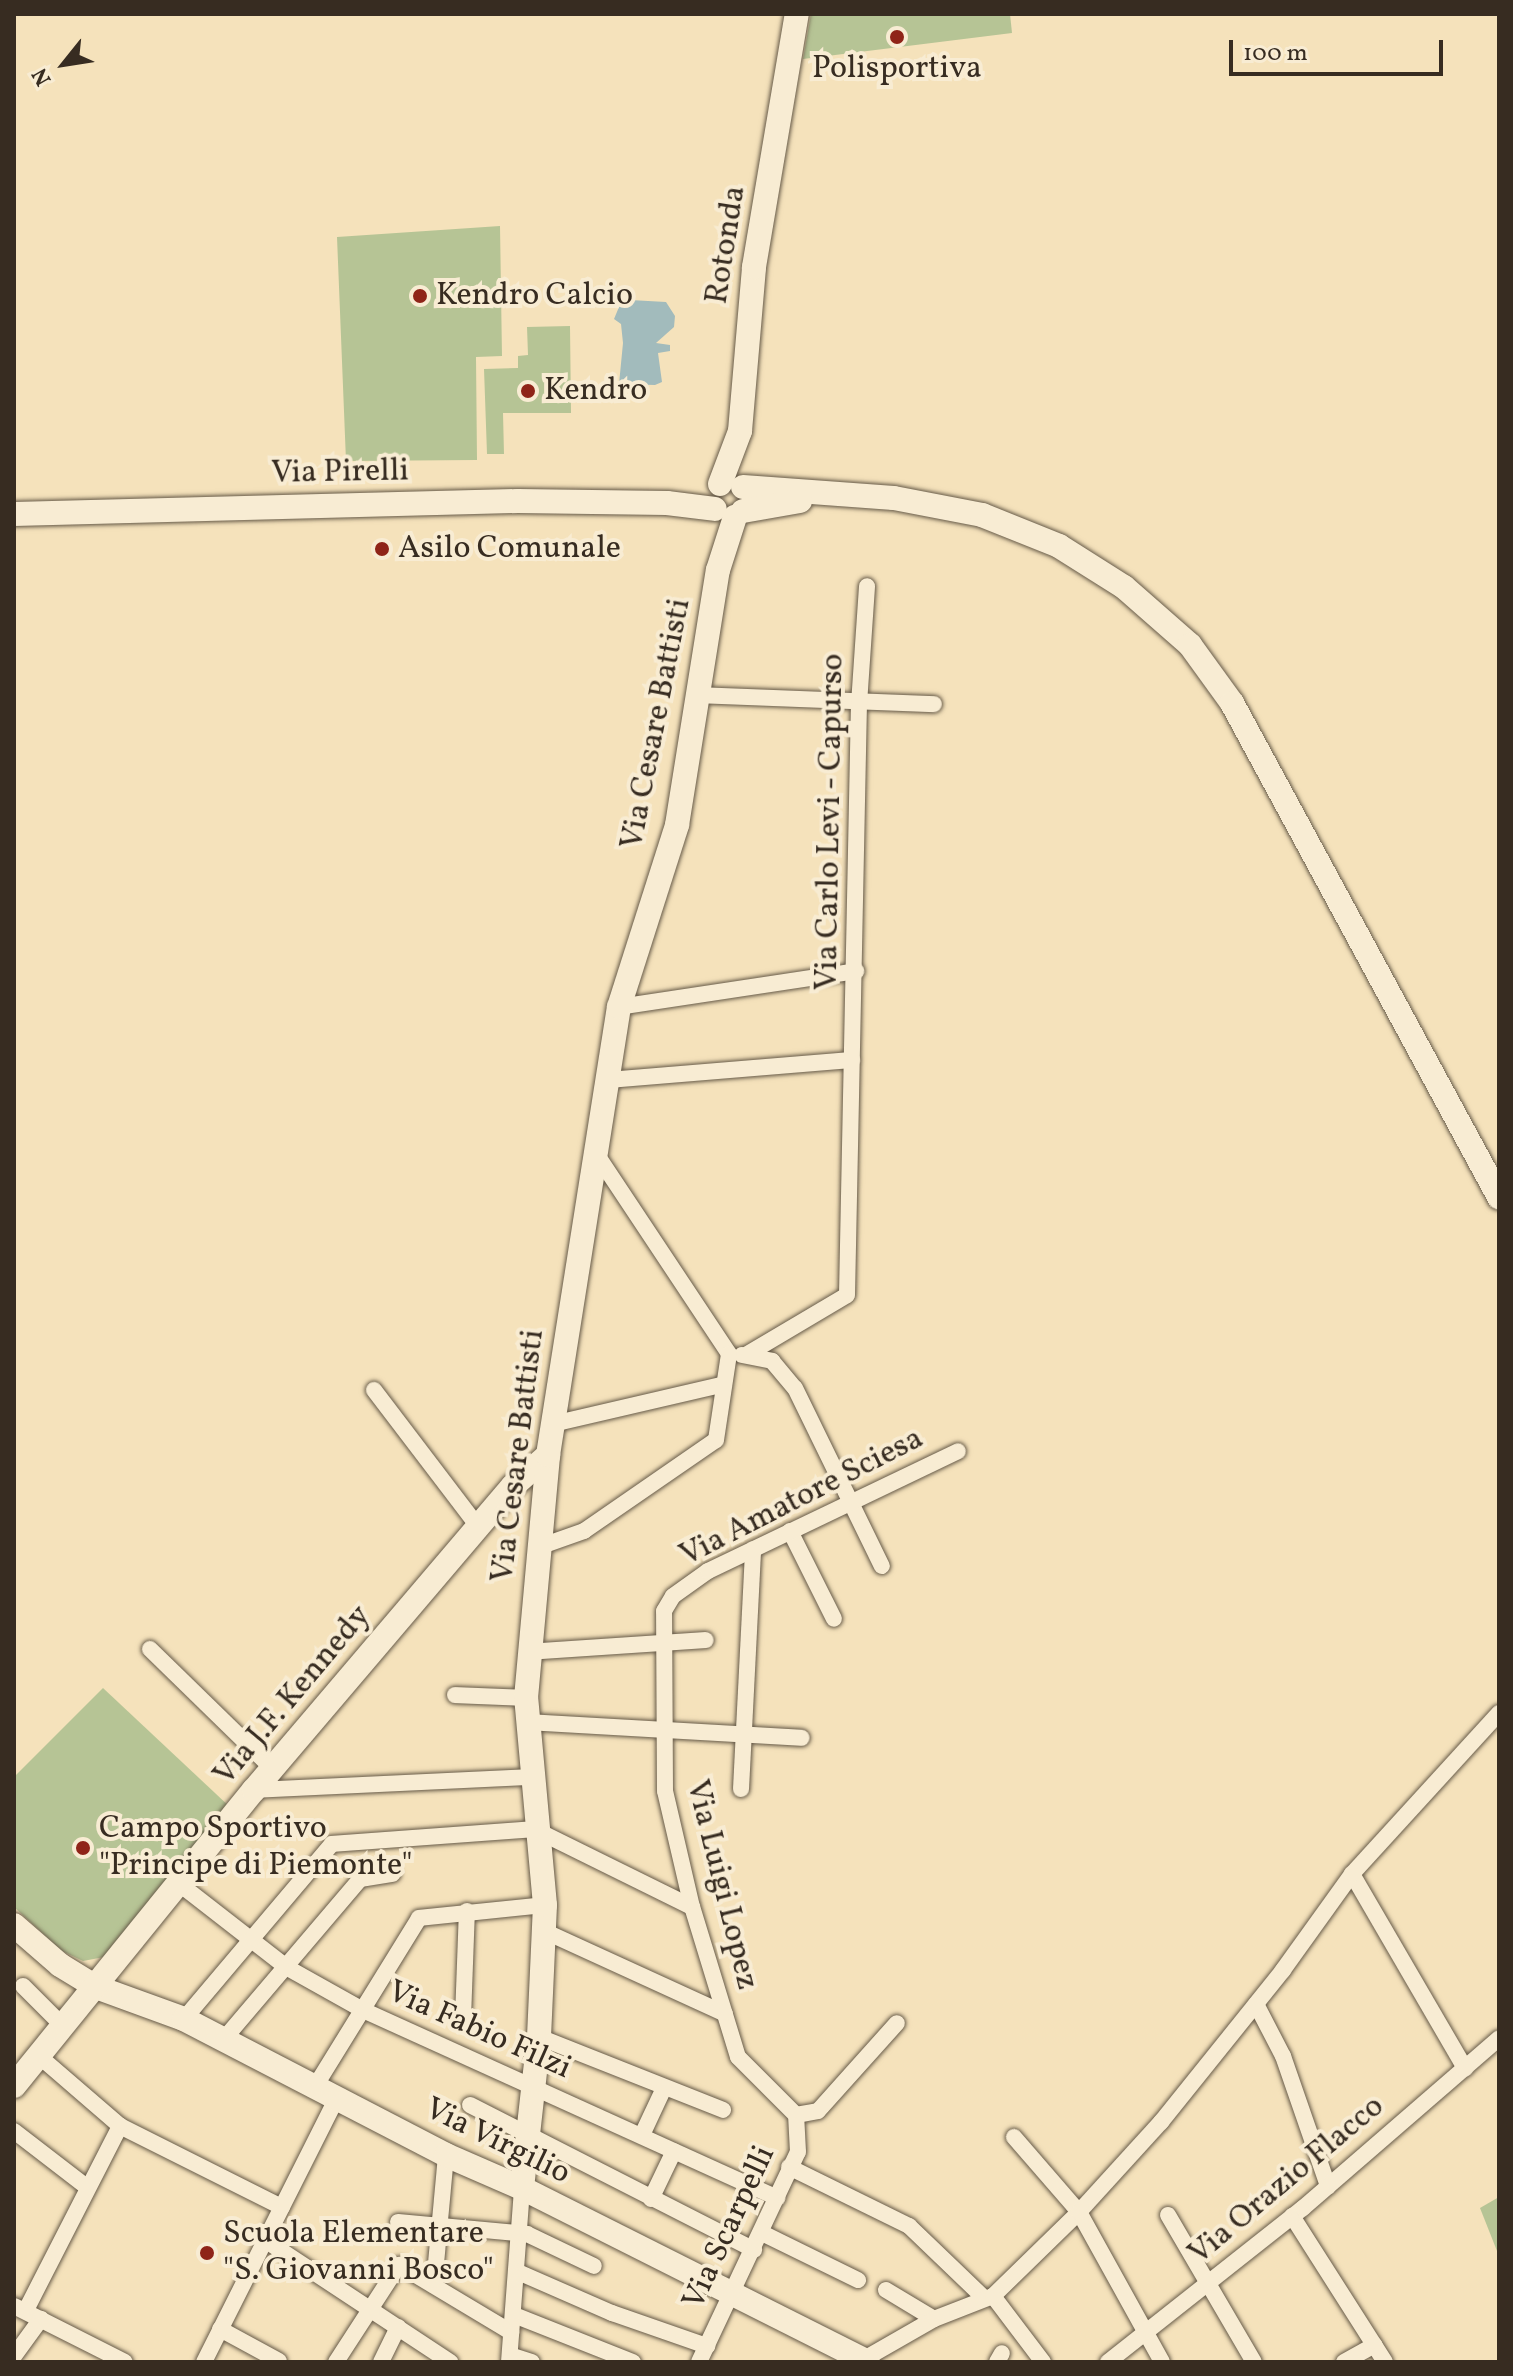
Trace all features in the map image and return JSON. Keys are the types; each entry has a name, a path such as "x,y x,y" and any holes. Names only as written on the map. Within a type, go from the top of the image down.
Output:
{"street":[{"name":"Rotonda","path":"729,499 740,431 754,267 797,14"},
{"name":"Via Pirelli","path":"14,514 518,501 667,503 823,497 931,502 982,515 1059,546 1124,587 1190,645 1232,703 1499,1197"},
{"name":"Via Cesare Battisti","path":"509,2358 518,2272 522,2188 539,2037 545,1905 534,1829 526,1710 527,1652 536,1548 594,1151 619,1007 677,825 729,499"},
{"name":"Via Carlo Levi - Capurso","path":"746,1355 847,1295 856,971 859,704 867,586"},
{"path":"697,695 859,704 934,704"},
{"path":"619,1007 856,971"},
{"path":"607,1080 852,1060"},
{"path":"536,1548 584,1531 716,1440 721,1385 729,1354 594,1151"},
{"path":"729,1354 772,1361 795,1388 882,1566"},
{"path":"553,1424 721,1385"},
{"path":"374,1390 479,1528"},
{"name":"Via Amatore Sciesa","path":"673,1596 753,1549 958,1451"},
{"name":"Via J.F. Kennedy","path":"14,2086 254,1790 479,1528 548,1455"},
{"path":"790,1531 834,1619"},
{"path":"741,1789 753,1549"},
{"name":"Via Luigi Lopez","path":"673,1596 664,1611 662,1641 665,1791 692,1907 744,2067 796,2115"},
{"path":"527,1652 706,1640"},
{"path":"150,1649 273,1769"},
{"path":"455,1695 526,1710 662,1731 802,1738"},
{"path":"863,2361 934,2319 989,2297 1079,2212 1161,2122 1256,2004 1352,1874 1499,1713"},
{"path":"254,1790 530,1777"},
{"path":"184,2019 332,1844 534,1829 692,1907"},
{"path":"224,2039 360,1879 393,1874"},
{"path":"1352,1874 1465,2068"},
{"name":"Via Fabio Filzi","path":"177,1882 286,1967 363,2010 777,2198"},
{"path":"316,2085 419,1918 545,1905"},
{"path":"463,2018 467,1911"},
{"name":"Via Virgilio","path":"14,1925 60,1965 96,1987 184,2019 446,2155 522,2188 863,2361"},
{"path":"544,1931 725,2014"},
{"path":"23,1986 64,2027"},
{"path":"1256,2004 1283,2056 1328,2186"},
{"path":"796,2115 818,2111 897,2023"},
{"path":"539,2037 723,2110"},
{"name":"Via Orazio Flacco","path":"1108,2362 1292,2216 1499,2038"},
{"path":"39,2056 120,2126 282,2207"},
{"path":"642,2135 664,2088"},
{"path":"204,2362 337,2097"},
{"path":"470,2105 754,2250"},
{"name":"Via Scarpelli","path":"699,2362 762,2233 800,2141 796,2115"},
{"path":"14,2356 27,2312 120,2126"},
{"path":"14,2131 88,2188"},
{"path":"1014,2137 1079,2212 1162,2362"},
{"path":"651,2199 674,2151"},
{"path":"434,2285 446,2155"},
{"path":"789,2167 909,2226 989,2297 1043,2362"},
{"path":"1168,2215 1254,2362"},
{"path":"1292,2216 1385,2362"},
{"path":"398,2222 520,2235 594,2266"},
{"path":"762,2233 858,2280"},
{"path":"265,2240 450,2362"},
{"path":"336,2362 399,2265 511,2332"},
{"path":"518,2272 612,2313 707,2346"},
{"path":"886,2290 934,2319"},
{"path":"27,2312 99,2357 125,2362"},
{"path":"514,2315 633,2362"},
{"path":"381,2362 398,2327"},
{"path":"220,2329 279,2361"},
{"path":"1344,2362 1375,2345"},
{"path":"509,2358 532,2362"}],"green space":[{"name":"Polisportiva","path":"811,14 1010,14 1012,33 803,59"},
{"name":"Kendro Calcio","path":"500,226 502,356 476,357 477,460 346,461 337,237"},
{"name":"Kendro","path":"570,326 571,413 503,413 504,454 487,454 484,369 518,368 518,356 528,355 527,327"},
{"name":"Campo Sportivo \"Principe di Piemonte\"","path":"103,1688 231,1808 104,1957 83,1961 62,1951 14,1907 14,1777"},
{"path":"1499,2197 1499,2256 1480,2208"}],"water":[{"name":"Kendro","path":"630,300 666,302 675,316 674,327 656,343 670,345 670,351 658,353 662,382 655,385 619,384 623,343 621,324 614,319 619,307"}],"place":[{"name":"Polisportiva","path":"897,37"},
{"name":"Kendro Calcio","path":"420,296"},
{"name":"Kendro","path":"528,391"},
{"name":"Asilo Comunale","path":"382,549"},
{"name":"Campo Sportivo \"Principe di Piemonte\"","path":"83,1848"},
{"name":"Scuola Elementare \"S. Giovanni Bosco\"","path":"207,2253"}]}
